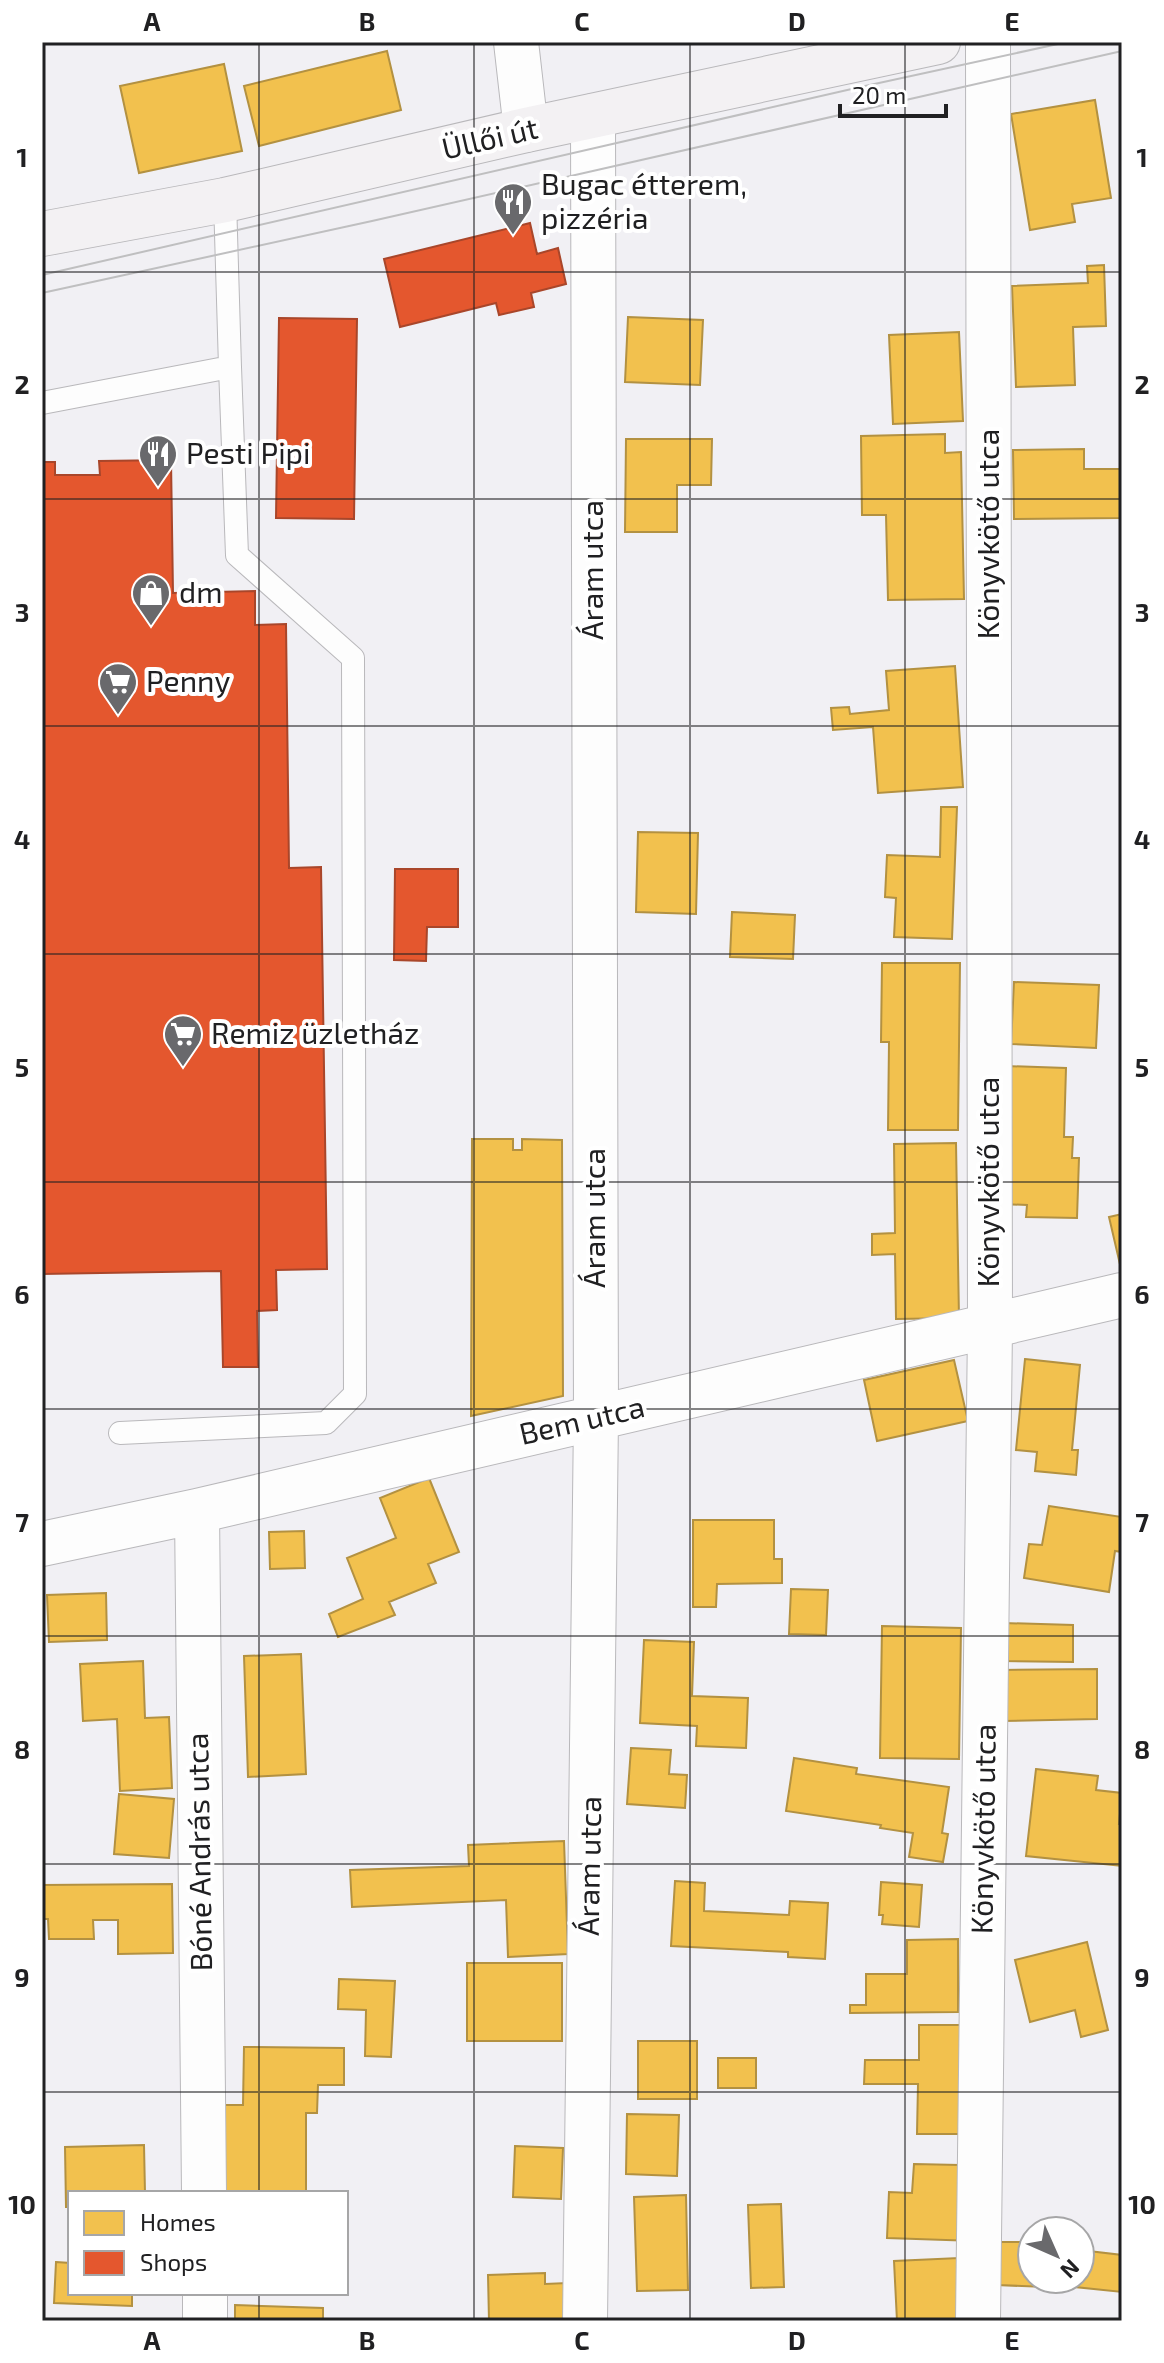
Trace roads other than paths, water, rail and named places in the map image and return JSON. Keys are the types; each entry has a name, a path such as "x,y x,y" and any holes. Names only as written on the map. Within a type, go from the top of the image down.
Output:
{"main road":[{"name":"Üllői út","path":"42,234 225,200 526,130 938,42"}],"street":[{"path":"516,42 526,130"},
{"name":"Könyvkötő utca","path":"978,2321 990,1327 988,42"},
{"name":"Áram utca","path":"585,2321 596,1418 593,116"},
{"name":"Bem utca","path":"42,1544 197,1511 1122,1295"},
{"name":"Bóné András utca","path":"197,1511 204,2191"},
{"path":"205,2295 205,2321"}],"lane":[{"path":"120,1433 326,1423 355,1394 353,658 237,555 225,200"},
{"path":"42,403 230,367"}],"tram line":[{"path":"42,275 1067,42"},
{"path":"42,293 1122,51"}],"place":[{"name":"Bugac étterem, pizzéria","path":"513,236"},
{"name":"Pesti Pipi","path":"158,488"},
{"name":"dm","path":"151,627"},
{"name":"Penny","path":"118,716"},
{"name":"Remiz üzletház","path":"183,1068"}]}
